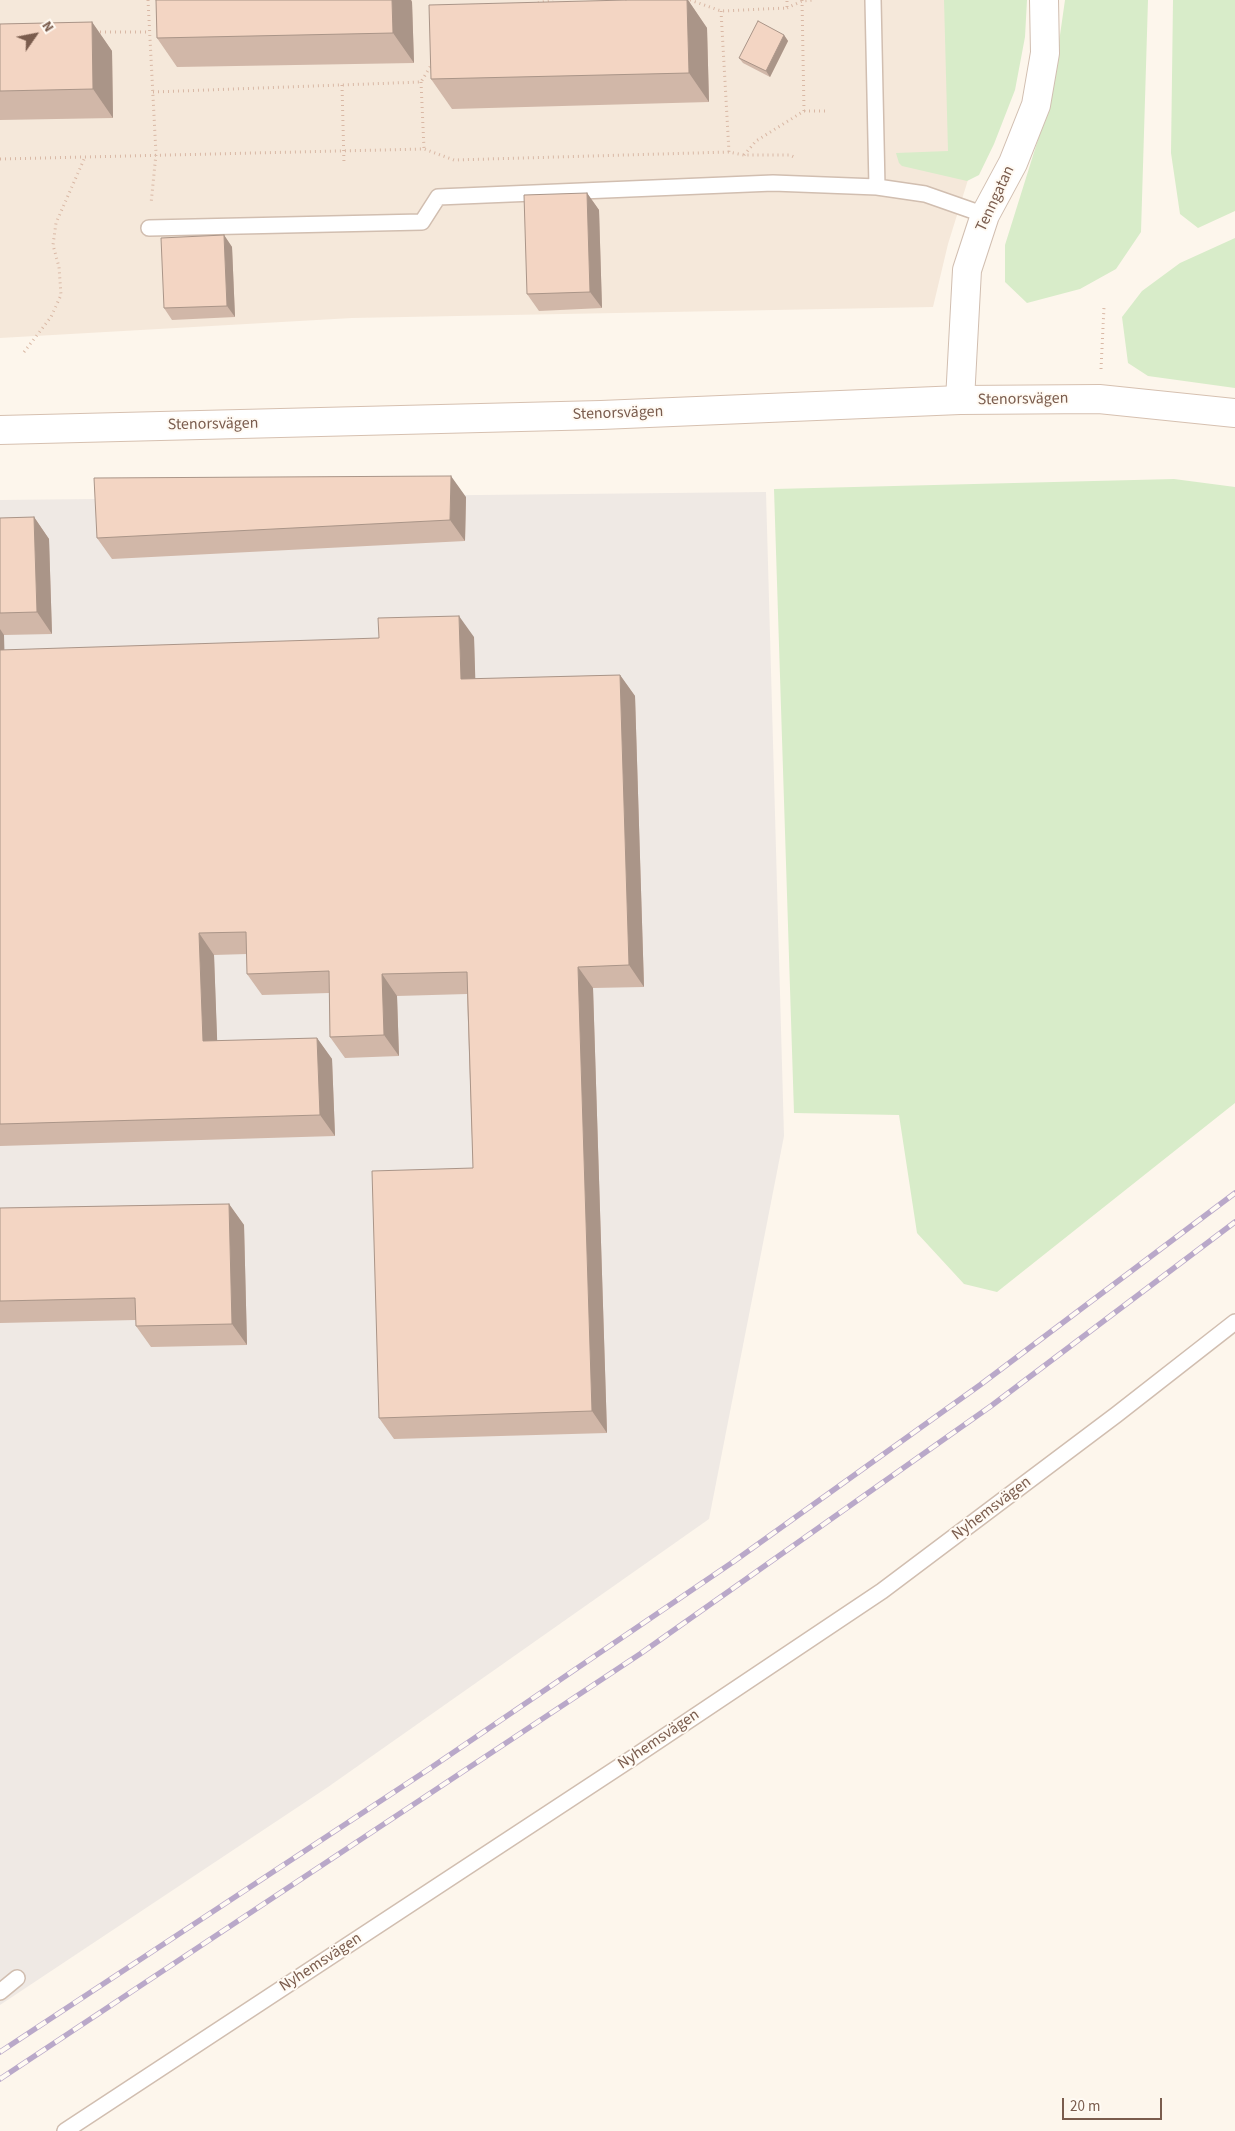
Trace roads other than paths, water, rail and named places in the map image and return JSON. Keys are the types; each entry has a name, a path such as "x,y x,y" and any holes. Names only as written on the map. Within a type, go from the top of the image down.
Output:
{"street":[{"name":"Tenngatan","path":"960,400 967,270 985,216 1013,163 1036,104 1045,53 1044,0"},
{"name":"Stenorsvägen","path":"0,430 601,415 960,400 1099,399 1235,413"}],"lane":[{"path":"873,0 877,187"},
{"path":"149,228 422,222 438,198 773,184 877,187 924,194 985,216"},
{"name":"Nyhemsvägen","path":"65,2131 634,1757 882,1590 1116,1415 1235,1322"},
{"path":"0,1992 18,1978"}],"railway":[{"path":"0,2052 429,1769 733,1562 980,1385 1235,1193"},
{"path":"0,2079 640,1654 991,1406 1235,1222"}]}
